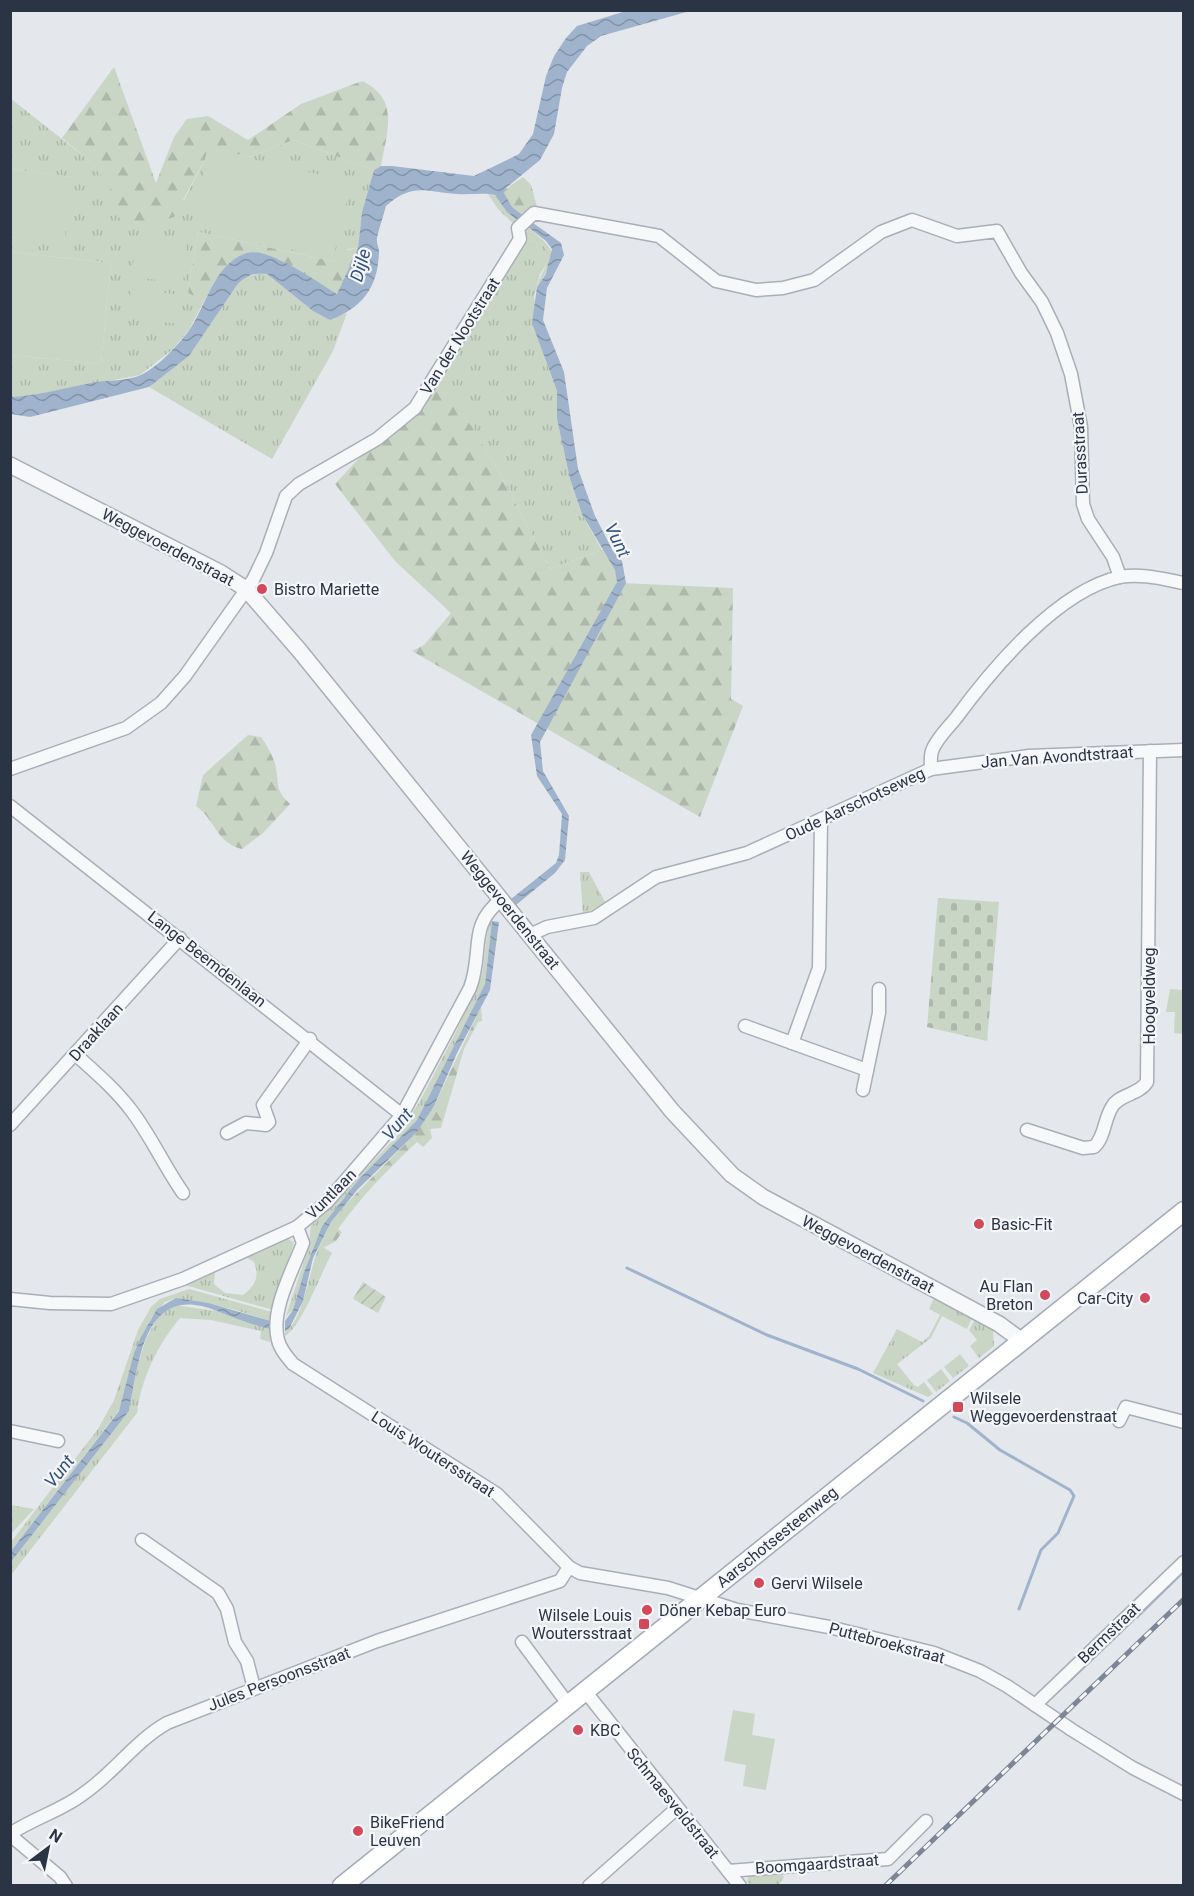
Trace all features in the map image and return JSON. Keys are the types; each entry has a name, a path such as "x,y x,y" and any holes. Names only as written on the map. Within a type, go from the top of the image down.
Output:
{"main road":[{"name":"Aarschotsesteenweg","path":"342,1886 1184,1212"}],"street":[{"name":"Van der Nootstraat","path":"10,770 126,728 161,703 185,676 262,563 286,496 299,484 377,439 415,408 520,239 519,227 532,214 659,236 716,281 756,290 783,288 813,280 881,232 912,220 957,236 997,231"},
{"name":"Durasstraat","path":"997,231 1025,280 1042,302 1057,333 1071,374 1081,427 1083,504 1088,519 1113,557 1120,577"},
{"name":"Weggevoerdenstraat","path":"10,465 221,573 246,589 506,904 672,1111 732,1175 763,1197 999,1324 1022,1341"},
{"name":"Oude Aarschotseweg","path":"530,935 547,927 594,918 656,877 747,854 931,769 934,747 981,685 1032,631 1059,609 1088,591 1120,577 1141,576 1184,583"},
{"name":"Jan Van Avondtstraat","path":"931,769 1029,756 1184,750"},
{"name":"Hoogveldweg","path":"1027,1130 1083,1148 1094,1147 1099,1142 1112,1106 1143,1088 1147,1082 1150,751"},
{"name":"Lange Beemdenlaan","path":"10,806 310,1039 402,1114"},
{"path":"792,1043 819,969 821,820"},
{"name":"Vuntlaan","path":"10,1299 50,1303 111,1304 183,1279 297,1227 327,1202 402,1114 471,988 476,974 479,934 484,914 506,904"},
{"name":"Draaklaan","path":"10,1125 180,938"},
{"path":"863,1090 879,1012 879,988"},
{"path":"745,1026 867,1070"},
{"path":"227,1133 246,1123 266,1125 269,1122 262,1105 310,1039"},
{"path":"75,1054 102,1077 132,1111 183,1193"},
{"name":"Louis Woutersstraat","path":"297,1227 303,1243 278,1316 277,1333 282,1349 293,1364 497,1494 569,1567 580,1573 668,1588 701,1598"},
{"path":"1119,1420 1126,1407 1184,1422"},
{"path":"10,1431 58,1441"},
{"path":"142,1540 210,1585 218,1593 227,1609 235,1642 247,1661 254,1688"},
{"name":"Bermstraat","path":"1035,1705 1184,1562"},
{"name":"Jules Persoonsstraat","path":"10,1835 25,1824 83,1794 152,1732 167,1723 377,1641 560,1581 569,1567"},
{"name":"Puttebroekstraat","path":"701,1598 737,1610 829,1627 934,1653 980,1671 1133,1768 1184,1794"},
{"path":"522,1642 568,1704"},
{"name":"Schmaesveldstraat","path":"585,1691 676,1809 740,1886"},
{"path":"589,1886 676,1809"},
{"name":"Boomgaardstraat","path":"728,1871 888,1858 926,1821"},
{"path":"10,1835 60,1877 66,1886"}],"green space":[{"path":"114,67 156,183 174,137 187,119 208,116 248,140 301,104 362,81 374,88 382,97 386,107 388,128 381,166 374,170 293,140 250,157 208,147 205,159 174,217 149,223 127,221 111,213 110,186 86,158 62,138"},
{"path":"10,98 86,158 111,186 111,213 184,200 205,159 207,146 250,157 293,140 374,170 362,212 358,248 348,249 336,262 198,232 188,293 204,301 189,330 172,350 140,375 36,395 11,397 11,355 101,364 111,263 11,252 11,237 64,243 71,177 11,169"},
{"path":"209,149 351,182 333,259 192,226"},
{"path":"11,169 72,177 64,244 11,237"},
{"path":"523,177 531,185 537,207 516,226 498,209 488,194 496,196"},
{"path":"524,224 548,245 551,251 550,265 537,287 548,261 549,252 541,243 528,240 522,228"},
{"path":"198,232 336,262 338,252 358,248 337,294 279,259 213,285 204,301 188,293"},
{"path":"528,240 541,243 549,252 549,260 540,274 534,297 544,356 557,391 557,419 570,479 582,514 602,550 550,569 498,470 441,378"},
{"path":"135,241 187,246 183,283 132,277"},
{"path":"11,252 111,263 101,364 11,355"},
{"path":"259,273 267,274 313,311 329,319 347,313 333,351 272,459 149,387 189,356 237,285 246,277"},
{"path":"131,289 182,295 178,324 127,317"},
{"path":"438,372 498,470 550,569 602,550 612,560 621,583 733,588 731,699 743,706 700,817 412,651 424,645 451,613 395,561 335,484 377,439 415,408"},
{"path":"248,735 261,737 271,753 279,789 290,804 263,833 242,849 221,837 208,818 196,806 203,775"},
{"path":"580,872 589,872 605,902 583,915"},
{"path":"938,898 999,902 987,1041 927,1027"},
{"path":"489,920 492,921 485,984 417,1120 359,1179 322,1226 304,1272 293,1310 286,1316 308,1249 311,1226 397,1136 420,1101 455,1034 482,975"},
{"path":"1170,989 1183,990 1183,1034 1174,1033 1175,1012 1166,1012"},
{"path":"481,1007 482,1021 478,1022 464,1049 441,1128 430,1129 432,1138 423,1147 417,1142 385,1173 338,1229 342,1232 336,1241 323,1248 320,1245 331,1222 409,1140 434,1106"},
{"path":"288,1238 294,1243 273,1310 185,1285 215,1271 214,1284 225,1293 243,1295 251,1288 256,1277 254,1262 246,1257"},
{"path":"320,1245 332,1253 304,1311 285,1336 285,1331 297,1317"},
{"path":"363,1282 386,1297 378,1313 353,1299"},
{"path":"189,1289 272,1312 271,1321 232,1309 176,1298 165,1302 152,1317 134,1353 122,1406 11,1551 11,1542 98,1429 114,1400 138,1330 151,1307 160,1299"},
{"path":"934,1298 972,1318 967,1329 942,1316 931,1338 897,1364 914,1385 918,1387 924,1382 933,1394 928,1397 873,1373 897,1329 922,1342 929,1336 940,1315 929,1309"},
{"path":"174,1305 217,1311 270,1329 270,1342 260,1339 261,1331 211,1320 180,1318 152,1362 142,1387 137,1413 11,1575 11,1562 129,1411 135,1371 147,1337 158,1317 164,1310"},
{"path":"975,1319 993,1330 994,1346 979,1358 970,1346 977,1340 969,1330"},
{"path":"960,1354 969,1366 953,1378 944,1367"},
{"path":"941,1369 950,1381 936,1392 927,1380"},
{"path":"11,1505 34,1509 10,1534"},
{"path":"733,1710 755,1714 752,1735 775,1739 766,1790 743,1786 746,1765 724,1761"},
{"path":"780,1873 784,1877 778,1886 750,1885 747,1881 749,1876"}],"water":[{"name":"Dijle","path":"626,11 690,11 601,36 587,46 567,72 554,134 540,160 507,187 504,193 512,207 526,218 521,223 507,212 495,195 412,191 386,206 377,238 378,265 371,286 359,303 341,315 330,320 313,311 267,274 254,274 237,285 189,356 149,387 30,417 11,414 10,397 130,378 141,375 154,367 188,332 226,266 247,253 268,255 280,260 337,294 358,248 362,212 374,170 381,166 392,166 474,176 519,154 533,134 546,76 554,56 566,38 577,26"},
{"path":"529,220 561,243 564,255 547,288 543,320 564,372 578,469 595,516 613,551 622,561 626,583 540,742 543,771 569,816 565,860 555,873 516,905 511,899 556,863 559,855 562,814 537,776 531,735 617,582 615,570 582,514 570,479 557,419 557,391 532,323 537,287 546,274 552,249 546,241 524,224"},
{"path":"492,921 499,922 490,990 457,1053 434,1106 417,1132 358,1189 331,1222 313,1258 303,1301 289,1329 285,1331 285,1321 293,1310 304,1272 322,1226 359,1179 417,1120 485,984"},
{"path":"176,1298 208,1303 271,1321 270,1329 193,1305 174,1307 160,1316 149,1331 142,1349 129,1411 11,1562 11,1551 119,1411 134,1353 141,1337 157,1309"}],"waterway":[{"path":"627,1268 767,1335 858,1369 923,1401"},
{"path":"954,1417 967,1423 1000,1450 1070,1490 1074,1496 1058,1533 1041,1550 1019,1609"},
{"path":"1137,1617 1184,1571"},
{"path":"1065,1685 1132,1621"}],"railway":[{"path":"885,1886 1184,1599"}],"place":[{"name":"Bistro Mariette","path":"262,589"},
{"name":"Basic-Fit","path":"979,1224"},
{"name":"Au Flan Breton","path":"1045,1295"},
{"name":"Car-City","path":"1145,1298"},
{"name":"Wilsele Weggevoerdenstraat","path":"958,1407"},
{"name":"Gervi Wilsele","path":"759,1583"},
{"name":"Döner Kebap Euro","path":"647,1610"},
{"name":"Wilsele Louis Woutersstraat","path":"644,1624"},
{"name":"KBC","path":"578,1730"},
{"name":"BikeFriend Leuven","path":"358,1831"}],"water label":[{"name":"Vunt","path":"618,540"},
{"name":"Vunt","path":"397,1124"},
{"name":"Vunt","path":"59,1471"}]}
